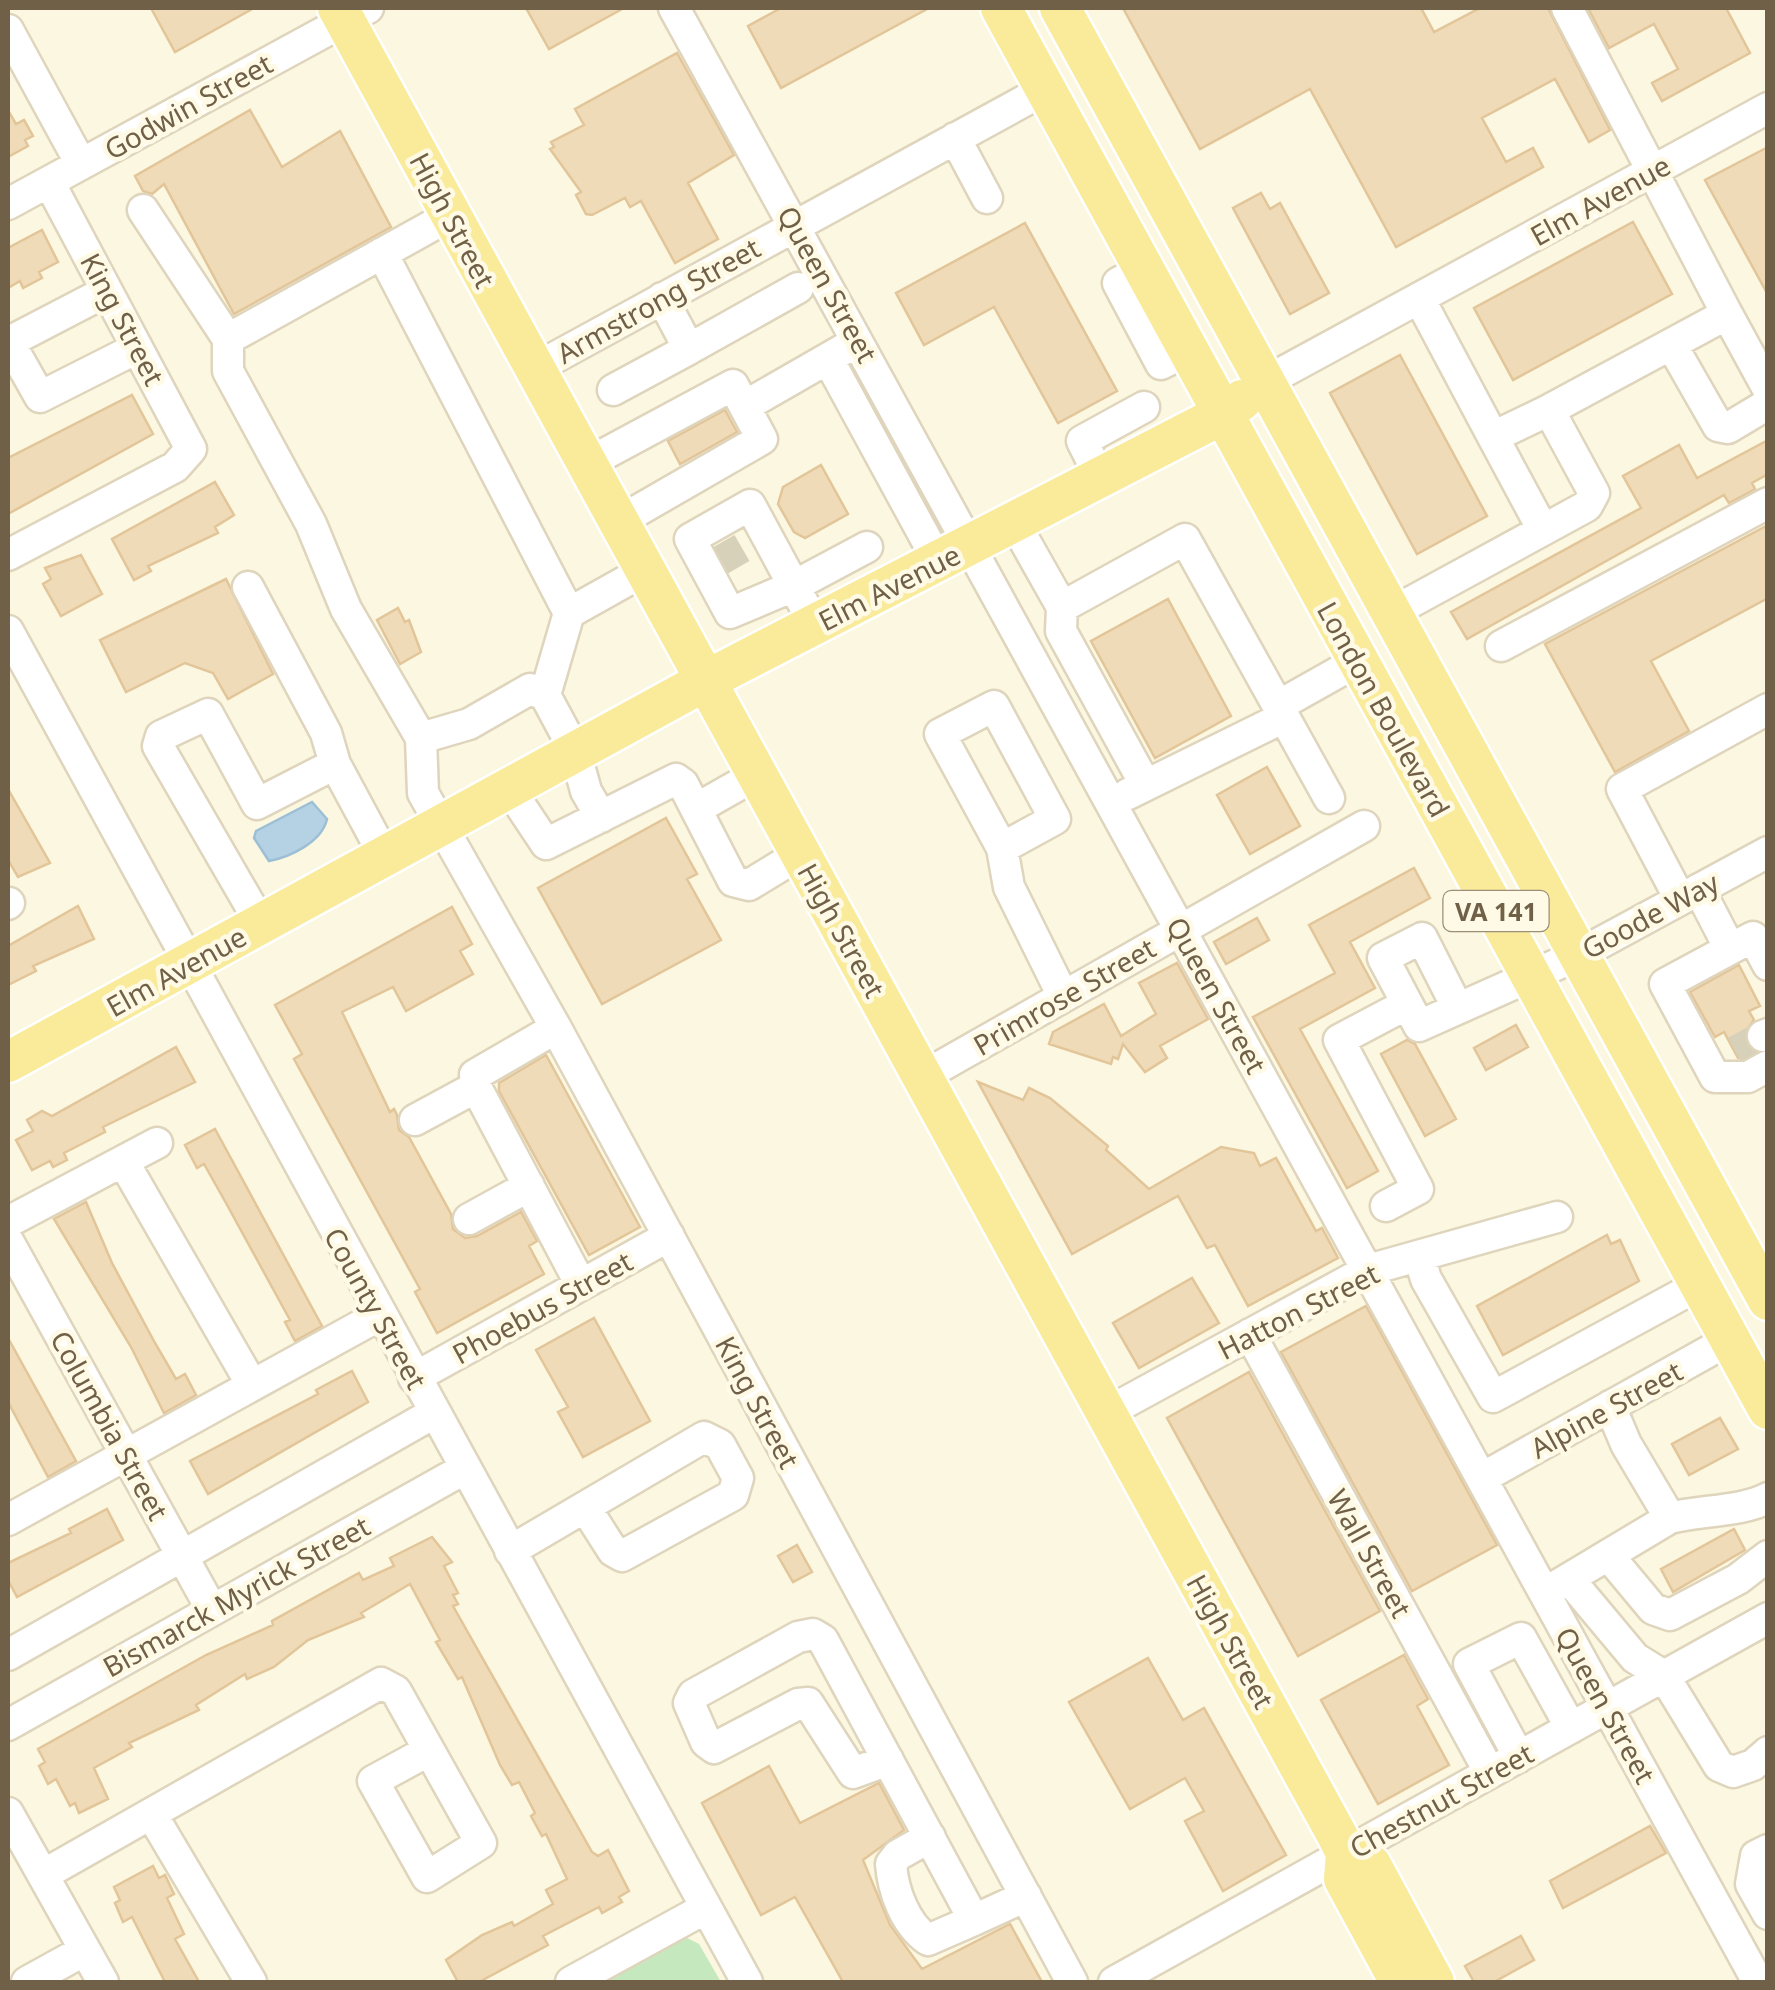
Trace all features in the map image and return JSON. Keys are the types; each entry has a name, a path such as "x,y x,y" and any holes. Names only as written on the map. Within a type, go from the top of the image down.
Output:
{"main road":[{"name":"London Boulevard","path":"1001,8 1144,269 1175,357 1223,414 1768,1409"},
{"name":"London Boulevard","path":"1060,8 1768,1300"},
{"name":"High Street","path":"350,12 451,215 1346,1853 1344,1879 1400,1982"},
{"name":"Elm Avenue","path":"8,1062 705,681 1223,414 1265,382"},
{"name":"High Street","path":"1346,1853 1370,1866 1434,1982"}],"street":[{"name":"Queen Street","path":"674,8 860,341 954,553 1112,803 1482,1478 1557,1586 1607,1707 1758,1982"},
{"path":"1567,8 1768,389"},
{"name":"Godwin Street","path":"8,204 350,12"},
{"path":"9,37 81,164"},
{"name":"Armstrong Street","path":"534,368 1046,89"},
{"name":"Elm Avenue","path":"1265,382 1768,108"},
{"path":"955,138 987,198"},
{"name":"King Street","path":"8,555 175,467 187,456 190,440 49,182"},
{"path":"143,210 228,339 228,371 310,524 346,609 421,738 469,724 530,688 544,696 574,751 586,791 601,817"},
{"path":"228,339 451,215"},
{"path":"382,254 568,613 544,696"},
{"path":"613,390 798,288"},
{"path":"107,291 9,342 40,397 137,348"},
{"path":"662,298 689,349"},
{"path":"1420,298 1542,530"},
{"path":"1493,437 1727,314"},
{"path":"745,406 860,341"},
{"path":"1670,344 1718,426 1728,428 1768,404"},
{"path":"1163,445 1140,390 1144,381 1175,357"},
{"path":"828,359 954,553"},
{"path":"586,464 733,384 762,440 618,522"},
{"path":"1100,478 1082,442 1144,406"},
{"path":"1391,613 1587,506 1594,493 1549,410"},
{"path":"1500,646 1768,503"},
{"path":"814,625 794,586 758,540 750,505 690,539 711,569 730,612 794,586 867,547"},
{"path":"1014,522 1062,608 1061,631 1145,784"},
{"path":"1062,608 1185,539 1329,798"},
{"path":"568,613 711,569"},
{"path":"248,588 326,732 335,764 384,855"},
{"name":"County Street","path":"11,646 747,1982"},
{"path":"1112,803 1145,784 1229,748 1358,662"},
{"path":"1002,848 1055,819 994,706 940,734 1002,848 1009,887 1063,996"},
{"path":"1730,949 1622,788 1768,709"},
{"path":"257,804 208,714 161,736 158,746 260,924"},
{"name":"King Street","path":"421,738 423,794 556,1028 1072,1982"},
{"path":"208,831 335,764"},
{"path":"696,809 756,775"},
{"path":"508,787 546,844 676,779 733,881 749,885 800,854"},
{"name":"Primrose Street","path":"922,1076 1364,826"},
{"name":"Goode Way","path":"1407,1004 1418,1026 1578,955 1768,852"},
{"path":"1714,1077 1666,984 1752,937 1768,965"},
{"path":"1386,1206 1418,1188 1338,1040 1407,1004 1383,958 1422,938 1457,1007"},
{"path":"556,1028 475,1074 476,1087 582,1284"},
{"path":"1714,1077 1748,1077 1766,1045"},
{"path":"1714,1077 1734,1051"},
{"path":"415,1120 476,1087"},
{"path":"8,1222 157,1142"},
{"path":"123,1160 252,1385"},
{"path":"469,1219 528,1186"},
{"name":"Hatton Street","path":"1106,1412 1368,1270 1557,1217"},
{"name":"Phoebus Street","path":"414,1378 669,1236"},
{"name":"Columbia Street","path":"8,1241 212,1610"},
{"path":"1419,1256 1426,1279 1493,1396 1699,1285"},
{"path":"8,1520 380,1315"},
{"name":"Wall Street","path":"1250,1334 1490,1773"},
{"name":"Alpine Street","path":"1482,1478 1730,1340"},
{"path":"1610,1406 1626,1444 1670,1518"},
{"path":"8,1654 434,1413"},
{"path":"510,1551 704,1437 720,1444 738,1478 733,1495 622,1556 613,1552 585,1507"},
{"name":"Bismarck Myrick Street","path":"8,1724 464,1468"},
{"path":"1768,1537 1758,1503 1670,1518 1557,1586 1635,1658 1664,1676 1718,1766 1733,1772 1753,1765 1768,1752"},
{"path":"1608,1555 1652,1609 1670,1615 1749,1572 1768,1556"},
{"name":"Chestnut Street","path":"1114,1982 1768,1618"},
{"path":"888,1760 853,1773 817,1711 808,1704 798,1704 714,1748 706,1742 689,1703 693,1695 798,1637 813,1634 823,1640 930,1837 974,1920"},
{"path":"1519,1756 1469,1664 1521,1638 1571,1728"},
{"path":"43,1875 381,1683 396,1691 428,1751"},
{"path":"8,1813 16,1848 43,1875 104,1982"},
{"path":"152,1815 251,1982"},
{"path":"930,1837 898,1854 891,1864 893,1888 918,1932 928,1940 1026,1896"},
{"path":"1768,1850 1756,1856 1750,1884 1768,1914"},
{"path":"571,1982 706,1908"},
{"path":"1737,1944 1768,1926"},
{"path":"27,1982 85,1950"}],"green space":[{"path":"685,1937 699,1944 721,1982 600,1982"}],"water":[{"path":"312,802 327,819 319,835 295,852 269,861 254,838 256,831"}],"building":[{"path":"151,8 254,8 175,52"},
{"path":"526,8 624,8 549,49"},
{"path":"781,8 929,8 781,88 748,26"},
{"path":"1123,8 1421,8 1434,32 1480,8 1548,8 1610,130 1589,142 1555,79 1482,118 1506,162 1533,148 1543,167 1396,247 1310,89 1200,149"},
{"path":"1588,8 1726,8 1750,53 1662,101 1652,83 1678,69 1654,24 1609,48"},
{"path":"677,53 734,155 688,183 718,239 675,263 641,201 630,207 625,198 592,215 586,214 576,195 581,192 550,149 554,147 551,142 584,125 575,109"},
{"path":"8,110 16,124 24,120 33,136 25,140 28,146 8,157"},
{"path":"250,110 282,167 340,131 391,227 234,314 164,184 152,194 143,191 135,176"},
{"path":"1768,147 1768,295 1705,180"},
{"path":"1261,193 1270,209 1280,203 1329,293 1290,314 1233,208"},
{"path":"1633,222 1672,294 1513,380 1474,308"},
{"path":"1025,223 1117,391 1058,423 994,307 924,345 896,293"},
{"path":"42,230 58,262 39,272 42,278 23,288 20,281 8,288 8,248"},
{"path":"1400,355 1487,516 1417,554 1330,393"},
{"path":"132,395 153,434 8,514 8,458"},
{"path":"725,410 737,432 680,464 668,441"},
{"path":"1768,440 1768,474 1752,483 1755,489 1729,503 1724,495 1467,639 1451,612 1641,508 1623,476 1679,445 1697,478"},
{"path":"821,465 848,514 805,538 794,532 778,504 783,487"},
{"path":"215,482 234,515 215,527 218,533 148,566 151,571 134,580 112,539"},
{"path":"1768,525 1768,598 1651,661 1689,731 1615,772 1545,644"},
{"path":"81,555 102,594 61,616 43,584 51,579 45,568"},
{"path":"226,579 273,674 228,699 213,673 185,663 126,692 100,640"},
{"path":"1168,599 1231,716 1155,758 1091,641"},
{"path":"398,608 405,622 409,620 421,652 400,664 377,620"},
{"path":"1267,767 1300,826 1250,854 1217,795"},
{"path":"8,789 50,863 18,877 8,860"},
{"path":"666,818 697,874 687,879 721,940 602,1004 538,888"},
{"path":"1414,868 1430,898 1350,942 1375,988 1300,1029 1378,1171 1347,1188 1253,1017 1335,973 1309,925"},
{"path":"78,906 94,939 33,966 36,971 8,985 8,946"},
{"path":"452,907 472,944 460,951 473,974 406,1011 393,987 342,1012 390,1112 394,1109 397,1115 399,1130 409,1137 451,1214 453,1229 465,1238 477,1236 521,1212 537,1241 529,1246 544,1274 437,1333 415,1292 420,1289 294,1059 302,1054 275,1005"},
{"path":"1257,918 1269,940 1226,964 1214,942"},
{"path":"1177,963 1208,1019 1160,1046 1167,1058 1145,1072 1123,1044 1118,1059 1113,1057 1111,1064 1049,1044 1053,1032 1104,1004 1121,1036 1156,1014 1139,983"},
{"path":"1739,965 1760,1006 1749,1011 1754,1020 1744,1034 1754,1052 1743,1058 1738,1058 1724,1032 1715,1037 1690,992"},
{"path":"1516,1025 1528,1047 1486,1070 1474,1048"},
{"path":"1407,1040 1415,1044 1456,1119 1425,1136 1381,1054"},
{"path":"176,1047 195,1082 103,1127 105,1132 64,1153 67,1160 53,1167 50,1161 32,1170 16,1140 33,1131 27,1120 42,1111 52,1116"},
{"path":"546,1055 640,1227 589,1255 499,1091 499,1083"},
{"path":"978,1082 1023,1100 1029,1088 1050,1098 1108,1146 1106,1150 1149,1189 1221,1147 1254,1153 1260,1166 1276,1158 1316,1231 1322,1228 1338,1258 1248,1306 1215,1245 1207,1248 1178,1196 1072,1254"},
{"path":"215,1129 322,1326 295,1341 285,1322 290,1320 226,1203 204,1164 197,1168 185,1145"},
{"path":"86,1202 112,1263 155,1343 176,1379 185,1374 196,1395 164,1413 131,1347 54,1219"},
{"path":"1607,1235 1611,1244 1620,1240 1639,1281 1503,1355 1477,1306"},
{"path":"1192,1278 1219,1323 1139,1368 1113,1323"},
{"path":"1366,1306 1497,1545 1412,1591 1281,1352"},
{"path":"594,1318 650,1421 583,1457 558,1412 568,1407 536,1350"},
{"path":"8,1338 76,1461 48,1477 8,1402"},
{"path":"352,1371 368,1402 208,1494 190,1461 318,1394 316,1390"},
{"path":"1249,1372 1380,1611 1298,1656 1167,1418"},
{"path":"1720,1418 1738,1449 1689,1475 1672,1444"},
{"path":"107,1509 123,1540 17,1597 8,1580 8,1563 71,1533 69,1529"},
{"path":"1734,1529 1745,1550 1673,1592 1661,1569"},
{"path":"432,1537 452,1562 444,1566 458,1593 453,1595 458,1604 453,1606 592,1852 598,1856 608,1850 629,1891 619,1897 622,1902 602,1913 599,1907 543,1936 548,1945 479,1982 458,1982 446,1960 482,1935 512,1922 514,1926 553,1904 546,1890 567,1879 546,1834 542,1836 531,1816 535,1813 519,1782 512,1785 500,1765 462,1677 458,1679 436,1642 440,1640 410,1584 361,1613 364,1617 308,1640 274,1667 247,1679 245,1674 196,1705 199,1710 129,1743 132,1747 94,1768 108,1799 79,1813 75,1803 70,1806 56,1779 48,1784 39,1766 45,1762 38,1749 206,1655 273,1625 272,1621 359,1573 363,1580 394,1566 390,1558"},
{"path":"797,1545 812,1572 793,1582 778,1556"},
{"path":"1404,1655 1428,1699 1417,1706 1449,1765 1378,1804 1321,1700"},
{"path":"1148,1658 1183,1720 1204,1708 1286,1855 1223,1891 1185,1821 1204,1811 1185,1778 1130,1809 1069,1702"},
{"path":"769,1766 800,1823 879,1783 904,1830 863,1860 890,1925 922,1969 1010,1924 1042,1982 843,1982 795,1897 761,1915 702,1803"},
{"path":"1650,1826 1666,1853 1563,1908 1550,1881"},
{"path":"153,1866 159,1878 165,1875 174,1894 167,1898 184,1934 175,1939 199,1982 165,1982 132,1917 123,1922 115,1903 120,1900 114,1887"},
{"path":"1521,1936 1534,1960 1494,1982 1474,1982 1465,1966"}],"tunnel":[{"path":"716,563 749,544"},
{"path":"1735,1051 1763,1036"}]}
